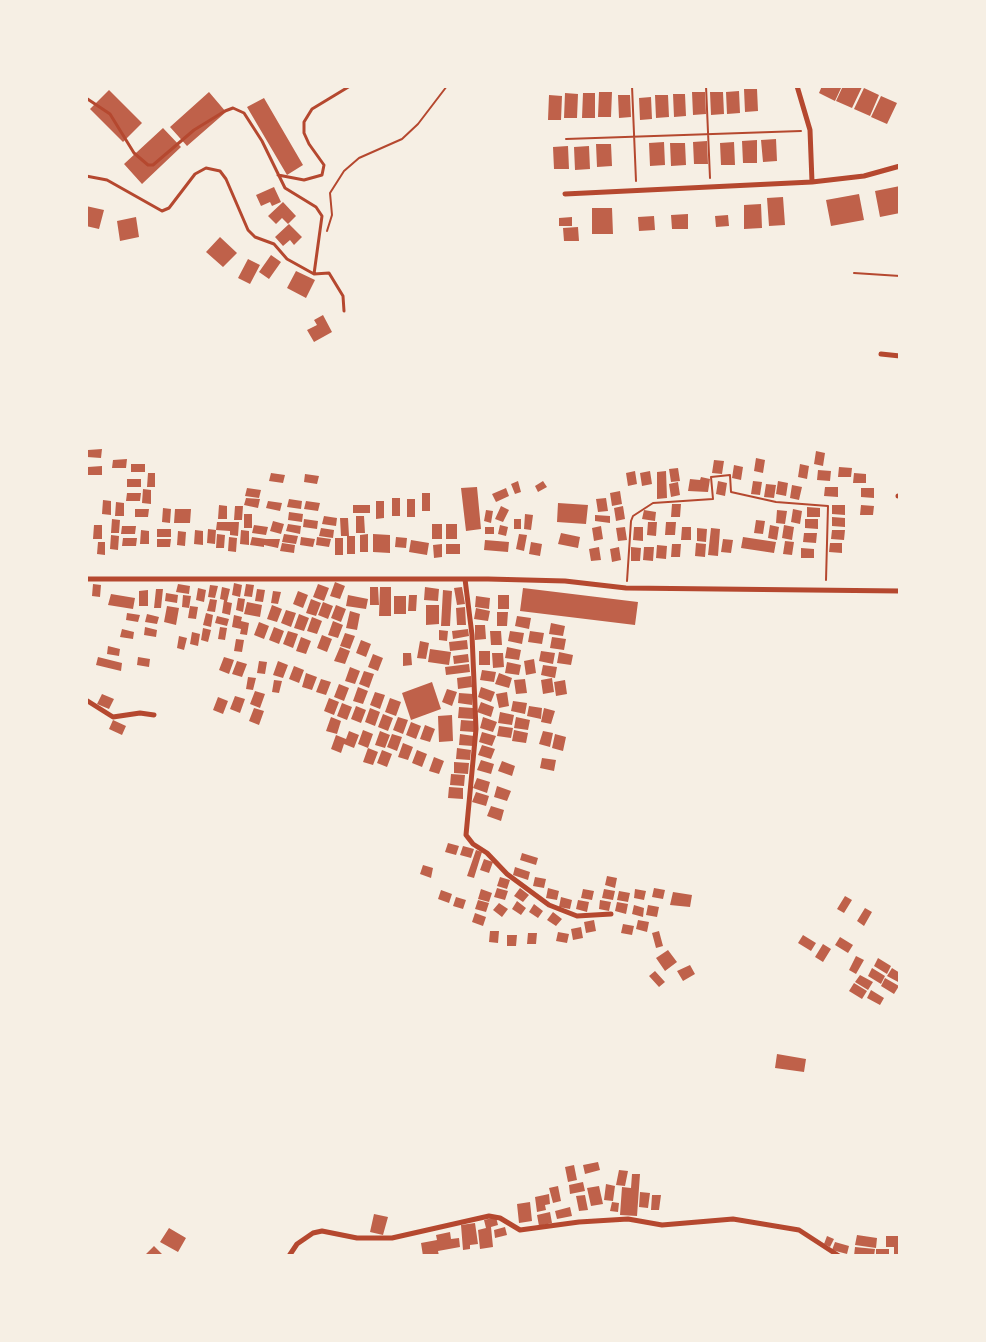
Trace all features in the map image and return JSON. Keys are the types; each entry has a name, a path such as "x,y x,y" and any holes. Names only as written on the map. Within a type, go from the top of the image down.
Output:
{"street":[{"path":"797,86 810,130 812,182"},
{"path":"565,194 812,182 864,176 900,166"},
{"path":"881,354 900,356"},
{"path":"86,579 465,579 565,581 626,588 900,591"},
{"path":"465,579 472,635 476,729 466,835 507,874 549,905 577,916 611,914"},
{"path":"86,700 113,717 140,713 154,715"},
{"path":"289,1256 297,1244 322,1231 357,1238 392,1238 489,1216 500,1218 520,1230 628,1219 662,1225 733,1219 799,1230 839,1256"}],"lane":[{"path":"278,175 304,180 322,175 324,165 304,133 304,122 312,109 350,86"},
{"path":"86,98 110,114 134,153 148,165 158,162 194,130 225,111 237,109 251,120 288,192 320,212 323,219 314,274"},
{"path":"86,176 107,180 162,211 169,208 195,174 202,169 215,169 226,179 248,230 255,237 274,244 287,259 314,274 329,273 343,296 344,311"}],"path":[{"path":"320,237 331,225 330,193 344,171 359,158 402,139 418,124 447,86"},
{"path":"632,86 636,190"},
{"path":"706,86 710,187"},
{"path":"566,139 810,130"},
{"path":"854,273 900,276"},
{"path":"626,588 633,516 653,503 713,499 711,477 730,475 731,492 776,502 828,506 825,590"}],"building":[{"path":"822,86 842,86 835,101 819,93"},
{"path":"843,86 862,87 852,108 836,101"},
{"path":"864,88 879,95 870,116 854,109"},
{"path":"744,89 757,89 758,111 745,112"},
{"path":"109,90 142,123 123,142 90,109"},
{"path":"739,91 740,113 727,114 726,92"},
{"path":"209,92 226,112 187,146 170,127"},
{"path":"599,92 612,92 611,117 598,117"},
{"path":"692,92 705,92 706,114 693,115"},
{"path":"710,92 723,92 724,114 711,115"},
{"path":"565,93 578,94 577,118 564,118"},
{"path":"583,93 595,93 595,118 582,118"},
{"path":"673,94 685,94 686,116 674,117"},
{"path":"549,95 562,96 561,120 548,120"},
{"path":"618,95 630,95 631,117 619,118"},
{"path":"655,95 668,95 669,117 656,118"},
{"path":"881,96 897,103 887,124 871,117"},
{"path":"651,97 652,119 640,120 639,98"},
{"path":"264,98 303,165 287,175 247,107"},
{"path":"163,128 181,147 142,184 124,164"},
{"path":"776,139 777,161 763,162 761,140"},
{"path":"757,140 757,163 743,163 742,141"},
{"path":"707,141 708,164 694,164 693,142"},
{"path":"664,142 665,165 650,166 649,143"},
{"path":"734,142 735,165 721,165 720,143"},
{"path":"670,143 685,143 686,165 671,166"},
{"path":"596,144 611,144 612,166 597,167"},
{"path":"568,146 569,169 554,169 553,147"},
{"path":"589,146 590,169 575,170 574,147"},
{"path":"900,186 900,213 880,217 875,191"},
{"path":"274,187 281,202 261,206 256,195"},
{"path":"859,194 864,220 831,226 826,200"},
{"path":"783,197 785,225 769,226 767,198"},
{"path":"283,202 296,216 288,224 282,218 276,224 268,216"},
{"path":"761,204 762,228 744,229 744,205"},
{"path":"86,206 104,210 99,229 86,226"},
{"path":"592,208 612,208 613,234 592,234"},
{"path":"688,214 688,229 672,229 671,215"},
{"path":"728,215 729,226 716,227 715,216"},
{"path":"654,216 655,230 639,231 638,217"},
{"path":"136,217 139,237 120,241 117,221"},
{"path":"572,217 572,226 559,226 559,218"},
{"path":"289,224 302,237 294,245 290,240 283,246 275,237"},
{"path":"578,227 579,241 564,241 563,228"},
{"path":"220,237 237,253 223,267 206,252"},
{"path":"271,255 281,262 269,279 259,272"},
{"path":"248,259 260,265 250,284 238,278"},
{"path":"296,271 315,280 306,298 287,288"},
{"path":"323,315 332,332 314,342 307,330 317,325 314,320"},
{"path":"102,449 101,458 87,457 88,450"},
{"path":"816,451 825,453 823,466 814,464"},
{"path":"756,458 765,460 763,473 754,471"},
{"path":"127,459 126,468 112,468 113,460"},
{"path":"714,460 724,461 722,474 712,473"},
{"path":"131,464 145,464 145,472 131,472"},
{"path":"800,464 809,466 807,479 798,477"},
{"path":"734,465 743,467 741,480 732,478"},
{"path":"102,466 102,475 88,475 88,467"},
{"path":"839,467 852,468 851,477 838,477"},
{"path":"678,468 680,481 671,482 669,469"},
{"path":"818,470 831,471 830,481 817,480"},
{"path":"635,471 637,484 628,486 626,473"},
{"path":"650,471 652,484 642,486 640,473"},
{"path":"666,471 667,498 657,499 657,472"},
{"path":"148,473 155,473 155,487 147,487"},
{"path":"271,473 285,475 283,483 269,481"},
{"path":"854,473 866,474 866,483 853,483"},
{"path":"305,474 319,476 317,484 304,482"},
{"path":"701,477 710,479 708,492 688,491 690,479 700,480"},
{"path":"127,479 141,479 141,487 127,487"},
{"path":"518,481 521,492 515,494 511,484"},
{"path":"543,481 547,487 538,492 535,486"},
{"path":"718,481 727,483 725,496 716,494"},
{"path":"753,481 762,482 760,495 751,494"},
{"path":"778,481 788,483 786,496 776,494"},
{"path":"678,482 680,495 671,497 669,484"},
{"path":"766,484 776,485 774,498 764,497"},
{"path":"792,485 802,487 799,500 790,498"},
{"path":"477,487 481,529 466,531 461,488"},
{"path":"825,487 838,487 838,497 824,496"},
{"path":"247,488 261,490 259,498 245,496"},
{"path":"506,488 509,496 496,502 492,494"},
{"path":"861,488 874,488 874,498 861,497"},
{"path":"143,489 151,490 151,504 142,503"},
{"path":"620,491 622,504 612,506 610,493"},
{"path":"127,493 141,493 140,501 126,501"},
{"path":"422,493 430,493 430,511 422,511"},
{"path":"246,498 260,499 258,508 244,505"},
{"path":"392,498 400,498 400,516 392,516"},
{"path":"606,498 608,511 598,512 596,499"},
{"path":"289,499 302,501 301,509 287,507"},
{"path":"407,499 415,499 415,517 407,517"},
{"path":"103,500 111,501 111,515 102,514"},
{"path":"268,501 282,503 280,511 266,508"},
{"path":"306,501 320,503 318,511 304,509"},
{"path":"376,501 384,501 384,518 376,519"},
{"path":"116,502 124,503 124,516 115,516"},
{"path":"558,503 588,505 586,524 557,522"},
{"path":"672,504 681,504 680,517 671,517"},
{"path":"219,505 227,506 227,519 218,519"},
{"path":"353,505 370,505 370,513 353,513"},
{"path":"832,505 845,505 845,515 832,514"},
{"path":"861,505 874,506 873,515 860,515"},
{"path":"235,506 243,506 242,520 234,520"},
{"path":"501,506 509,510 503,522 495,519"},
{"path":"623,506 625,519 616,521 614,508"},
{"path":"807,507 820,508 820,517 807,517"},
{"path":"163,508 171,509 170,523 162,522"},
{"path":"135,509 149,509 148,517 135,517"},
{"path":"175,509 191,509 190,523 174,523"},
{"path":"793,509 802,511 800,524 791,522"},
{"path":"486,510 493,511 491,523 484,521"},
{"path":"644,510 656,512 655,521 642,519"},
{"path":"777,510 787,511 785,524 776,523"},
{"path":"289,512 303,514 302,522 288,520"},
{"path":"244,514 252,514 252,528 244,528"},
{"path":"525,514 533,515 531,530 524,529"},
{"path":"595,515 610,516 610,523 595,521"},
{"path":"324,516 337,518 336,526 322,524"},
{"path":"356,516 364,516 365,533 356,533"},
{"path":"832,517 845,518 845,527 832,526"},
{"path":"340,518 348,518 349,536 341,536"},
{"path":"112,519 120,520 119,533 111,533"},
{"path":"304,519 318,521 317,529 303,527"},
{"path":"514,519 521,519 521,529 514,529"},
{"path":"805,519 818,519 818,529 805,528"},
{"path":"756,520 765,521 763,534 754,533"},
{"path":"273,521 284,524 281,534 270,531"},
{"path":"217,522 239,522 238,536 230,535 230,531 216,530"},
{"path":"648,522 657,522 656,536 647,535"},
{"path":"666,522 676,522 675,535 665,535"},
{"path":"288,524 301,526 300,534 286,531"},
{"path":"432,524 442,524 442,539 432,539"},
{"path":"446,524 457,524 457,539 446,539"},
{"path":"94,525 102,525 102,539 93,539"},
{"path":"254,525 268,527 266,535 252,533"},
{"path":"500,525 508,527 506,536 498,534"},
{"path":"770,525 779,527 777,540 768,538"},
{"path":"784,525 794,527 792,540 782,538"},
{"path":"122,526 136,526 135,534 121,534"},
{"path":"601,526 603,539 594,541 592,528"},
{"path":"485,527 494,527 494,534 485,534"},
{"path":"625,527 627,540 618,541 616,528"},
{"path":"634,527 643,527 643,541 633,540"},
{"path":"682,527 691,527 691,540 681,540"},
{"path":"321,528 334,530 333,538 319,536"},
{"path":"697,528 707,529 706,542 697,541"},
{"path":"711,528 720,529 718,556 708,555"},
{"path":"157,529 171,529 171,537 157,537"},
{"path":"208,529 216,530 215,544 207,543"},
{"path":"141,530 149,531 149,544 140,544"},
{"path":"195,530 203,531 203,545 194,544"},
{"path":"241,530 249,531 249,545 240,544"},
{"path":"832,530 845,530 844,540 831,539"},
{"path":"178,531 186,532 185,546 177,545"},
{"path":"561,533 580,537 578,548 558,544"},
{"path":"804,533 817,533 816,543 803,542"},
{"path":"217,534 225,535 224,548 216,548"},
{"path":"284,534 298,536 296,544 282,542"},
{"path":"368,534 368,552 360,552 360,535"},
{"path":"373,534 390,535 390,553 373,552"},
{"path":"519,534 527,535 524,551 516,549"},
{"path":"111,535 119,536 118,550 110,549"},
{"path":"347,536 355,536 355,554 347,554"},
{"path":"229,537 237,538 236,552 228,551"},
{"path":"252,537 280,539 278,548 250,545"},
{"path":"301,537 315,539 313,547 300,545"},
{"path":"317,537 331,539 329,547 316,545"},
{"path":"396,537 407,538 406,548 395,547"},
{"path":"743,537 776,542 774,553 741,548"},
{"path":"123,538 137,538 136,546 122,546"},
{"path":"335,538 343,538 343,555 335,555"},
{"path":"157,539 171,539 170,547 157,547"},
{"path":"723,539 733,540 731,553 721,552"},
{"path":"411,540 429,543 427,555 409,552"},
{"path":"485,540 509,542 508,552 484,550"},
{"path":"785,541 794,542 792,555 783,554"},
{"path":"98,542 105,542 105,555 97,554"},
{"path":"531,542 542,544 540,556 529,554"},
{"path":"282,543 295,545 294,553 280,551"},
{"path":"696,543 706,544 705,557 695,556"},
{"path":"830,543 842,543 842,553 829,552"},
{"path":"442,544 442,557 434,558 433,545"},
{"path":"446,544 460,544 460,554 446,554"},
{"path":"672,544 681,544 680,557 671,557"},
{"path":"657,545 667,546 666,559 656,558"},
{"path":"599,547 601,560 591,561 589,549"},
{"path":"619,547 621,560 612,562 610,549"},
{"path":"631,547 641,548 640,561 631,561"},
{"path":"644,547 654,547 653,561 643,560"},
{"path":"801,548 814,549 814,558 801,558"},
{"path":"335,582 345,586 340,599 330,596"},
{"path":"234,583 242,585 240,597 232,595"},
{"path":"93,584 101,585 100,597 92,596"},
{"path":"178,584 190,586 189,594 176,592"},
{"path":"246,584 254,585 252,597 244,596"},
{"path":"318,584 329,588 324,601 313,597"},
{"path":"210,585 218,586 215,598 208,597"},
{"path":"222,587 230,589 227,602 232,603 230,615 222,613"},
{"path":"370,587 378,587 379,605 370,605"},
{"path":"380,587 391,587 391,616 379,616"},
{"path":"425,587 439,589 438,601 424,600"},
{"path":"462,587 465,604 457,605 454,588"},
{"path":"198,588 206,590 204,602 196,600"},
{"path":"523,588 638,602 635,625 520,611"},
{"path":"156,589 163,589 161,608 154,608"},
{"path":"257,589 265,590 263,602 255,601"},
{"path":"148,590 148,606 139,606 139,591"},
{"path":"443,590 452,591 450,626 441,626"},
{"path":"273,591 281,592 278,604 271,603"},
{"path":"298,591 308,595 303,608 293,604"},
{"path":"166,593 178,595 177,603 165,601"},
{"path":"111,594 135,598 133,609 108,605"},
{"path":"183,595 191,596 189,608 182,607"},
{"path":"348,595 368,599 366,609 346,606"},
{"path":"409,595 417,595 416,611 408,611"},
{"path":"498,595 509,595 509,609 498,609"},
{"path":"394,596 406,596 406,614 394,614"},
{"path":"476,596 490,598 489,609 475,607"},
{"path":"238,598 245,599 243,612 236,610"},
{"path":"210,599 217,600 215,612 207,611"},
{"path":"311,599 321,603 316,616 306,613"},
{"path":"247,602 262,605 260,617 244,614"},
{"path":"323,602 333,606 328,619 318,615"},
{"path":"272,605 282,609 277,622 267,619"},
{"path":"336,605 346,609 341,622 331,618"},
{"path":"426,605 439,605 439,624 426,625"},
{"path":"167,606 179,608 176,625 164,622"},
{"path":"190,606 198,607 196,619 188,618"},
{"path":"465,607 466,625 457,625 456,608"},
{"path":"476,608 490,611 488,621 474,619"},
{"path":"286,610 296,613 291,627 281,623"},
{"path":"350,611 360,614 357,630 346,628"},
{"path":"497,612 508,612 507,626 497,626"},
{"path":"127,613 140,615 138,622 126,620"},
{"path":"206,613 213,615 211,627 203,625"},
{"path":"147,614 159,617 157,624 145,622"},
{"path":"299,614 309,618 304,631 294,628"},
{"path":"234,615 249,623 247,635 240,634 241,629 232,627"},
{"path":"217,616 229,619 227,626 215,623"},
{"path":"517,616 531,618 529,629 515,626"},
{"path":"312,617 322,621 317,634 307,631"},
{"path":"333,621 343,625 338,638 328,635"},
{"path":"259,622 269,626 264,639 254,635"},
{"path":"551,623 565,626 563,636 549,634"},
{"path":"475,625 485,625 486,639 475,640"},
{"path":"145,627 157,630 156,637 144,635"},
{"path":"220,627 227,628 225,640 218,639"},
{"path":"274,627 284,631 279,644 269,640"},
{"path":"203,628 211,630 208,642 201,640"},
{"path":"122,629 134,632 133,639 120,637"},
{"path":"468,629 469,636 453,639 452,631"},
{"path":"439,630 448,631 447,641 439,640"},
{"path":"288,631 298,634 293,648 283,644"},
{"path":"490,631 501,631 502,645 491,645"},
{"path":"510,631 524,633 522,644 508,641"},
{"path":"530,631 544,633 542,644 528,642"},
{"path":"192,632 200,634 198,646 190,644"},
{"path":"345,633 355,636 350,649 340,646"},
{"path":"322,635 332,639 327,652 317,648"},
{"path":"179,636 187,638 184,650 177,648"},
{"path":"301,637 311,641 306,654 296,651"},
{"path":"552,637 566,639 564,650 550,648"},
{"path":"236,639 244,640 242,652 234,651"},
{"path":"361,640 371,644 366,657 356,653"},
{"path":"467,640 468,649 450,651 449,642"},
{"path":"420,641 429,643 426,659 417,658"},
{"path":"108,646 120,649 119,656 107,654"},
{"path":"340,647 350,651 345,664 334,661"},
{"path":"507,647 521,650 519,660 505,658"},
{"path":"430,649 451,652 449,665 428,662"},
{"path":"479,651 490,651 490,665 479,665"},
{"path":"541,651 555,653 553,664 539,661"},
{"path":"559,652 573,655 571,665 557,663"},
{"path":"403,653 411,653 412,665 403,666"},
{"path":"492,653 503,653 504,667 493,668"},
{"path":"373,654 383,658 378,671 368,667"},
{"path":"468,654 469,662 454,664 453,656"},
{"path":"98,657 122,663 121,671 96,665"},
{"path":"138,657 150,659 149,667 137,665"},
{"path":"224,657 234,660 229,674 219,670"},
{"path":"534,659 536,673 526,675 524,661"},
{"path":"237,661 247,664 242,677 232,674"},
{"path":"259,661 267,662 265,674 257,673"},
{"path":"278,661 288,665 283,678 273,675"},
{"path":"507,662 521,665 519,675 505,673"},
{"path":"469,664 470,672 446,675 445,667"},
{"path":"543,665 557,667 555,678 541,675"},
{"path":"294,666 304,670 299,683 289,679"},
{"path":"350,667 360,671 355,684 345,681"},
{"path":"482,670 496,672 494,682 480,680"},
{"path":"364,671 374,674 369,688 359,684"},
{"path":"306,673 317,677 312,690 302,687"},
{"path":"499,673 512,678 509,688 495,684"},
{"path":"471,676 472,687 458,689 457,678"},
{"path":"248,677 256,678 253,690 246,689"},
{"path":"552,678 554,692 543,694 541,680"},
{"path":"321,679 331,682 326,695 316,692"},
{"path":"525,679 527,693 516,694 514,680"},
{"path":"274,680 282,681 279,693 272,692"},
{"path":"565,680 567,694 556,696 554,682"},
{"path":"432,682 441,709 411,720 402,693"},
{"path":"339,684 349,688 344,701 334,697"},
{"path":"358,687 368,691 363,704 353,701"},
{"path":"481,687 495,692 491,702 478,697"},
{"path":"447,689 457,692 452,706 442,702"},
{"path":"255,691 265,694 260,708 250,704"},
{"path":"375,692 385,695 380,709 370,705"},
{"path":"507,692 509,706 499,708 496,694"},
{"path":"459,693 473,694 472,705 458,703"},
{"path":"102,694 114,699 109,709 97,704"},
{"path":"235,696 245,699 240,713 230,709"},
{"path":"218,697 228,701 223,714 213,710"},
{"path":"329,698 339,702 334,715 324,711"},
{"path":"390,698 401,702 396,716 385,712"},
{"path":"513,701 527,703 525,714 511,711"},
{"path":"481,702 494,707 491,717 477,712"},
{"path":"342,703 352,707 347,720 337,716"},
{"path":"356,706 366,710 361,723 351,719"},
{"path":"529,706 542,708 541,719 527,716"},
{"path":"459,707 473,708 473,719 458,718"},
{"path":"254,708 264,711 259,725 249,721"},
{"path":"370,708 380,712 375,726 365,722"},
{"path":"544,708 555,711 551,724 541,722"},
{"path":"500,712 514,715 512,725 498,723"},
{"path":"383,714 393,718 388,731 378,727"},
{"path":"452,715 453,741 439,742 438,716"},
{"path":"331,717 341,721 337,734 326,731"},
{"path":"398,717 408,720 403,734 393,730"},
{"path":"483,717 497,722 493,732 480,728"},
{"path":"516,717 530,720 528,730 514,728"},
{"path":"113,720 126,726 122,735 109,729"},
{"path":"461,720 475,721 474,732 460,731"},
{"path":"411,722 421,726 416,739 406,735"},
{"path":"425,725 435,729 430,742 420,739"},
{"path":"499,726 513,728 511,738 497,736"},
{"path":"363,730 373,734 368,748 358,744"},
{"path":"514,730 528,733 526,743 512,741"},
{"path":"349,731 359,735 354,748 344,744 341,753 331,749 336,735 346,739"},
{"path":"380,731 390,735 385,748 375,745"},
{"path":"543,731 553,733 550,747 539,744"},
{"path":"482,732 496,736 492,746 479,742"},
{"path":"392,734 402,737 397,751 387,747"},
{"path":"460,734 474,736 473,746 459,745"},
{"path":"555,734 566,737 563,751 552,748"},
{"path":"403,743 413,747 408,760 398,757"},
{"path":"482,745 495,749 491,759 478,755"},
{"path":"368,748 378,752 373,765 363,762"},
{"path":"457,748 471,750 470,760 456,759"},
{"path":"382,750 392,754 387,767 377,763"},
{"path":"417,750 427,754 422,767 412,763"},
{"path":"434,757 444,761 439,774 429,771"},
{"path":"542,758 556,760 554,771 540,768"},
{"path":"481,760 494,764 491,774 477,770"},
{"path":"502,761 515,766 512,776 498,771"},
{"path":"454,762 469,763 468,774 454,773"},
{"path":"451,774 465,775 464,786 450,785"},
{"path":"477,778 490,782 487,793 473,788"},
{"path":"497,786 511,791 507,801 494,797"},
{"path":"449,787 463,788 463,799 448,798"},
{"path":"476,792 489,796 486,806 472,802"},
{"path":"491,806 504,810 501,821 487,816"},
{"path":"448,843 459,846 456,855 445,852"},
{"path":"463,846 474,849 471,858 460,855"},
{"path":"476,850 482,852 474,878 467,876"},
{"path":"522,853 538,858 536,865 520,860"},
{"path":"484,859 493,862 489,873 480,870"},
{"path":"423,865 433,868 431,878 420,874"},
{"path":"515,867 530,872 528,880 513,875"},
{"path":"607,876 617,878 615,888 605,885"},
{"path":"500,877 510,880 507,889 497,886"},
{"path":"535,877 546,879 544,888 533,886"},
{"path":"497,888 508,891 505,900 494,897"},
{"path":"520,888 529,895 523,902 514,896"},
{"path":"548,888 559,891 557,900 546,898"},
{"path":"654,888 665,890 663,899 652,897"},
{"path":"481,889 492,893 489,902 478,899"},
{"path":"583,889 594,891 592,900 581,898"},
{"path":"604,889 615,891 613,900 602,898"},
{"path":"635,889 646,891 644,900 634,898"},
{"path":"441,890 452,894 449,903 438,899"},
{"path":"619,891 630,893 628,902 617,900"},
{"path":"673,892 692,895 690,907 670,905"},
{"path":"845,896 852,900 844,913 837,909"},
{"path":"456,897 466,900 463,909 453,906"},
{"path":"561,897 572,900 570,909 559,907"},
{"path":"478,900 489,903 486,912 475,909"},
{"path":"578,900 589,902 587,912 576,909"},
{"path":"600,900 611,902 609,911 599,909"},
{"path":"517,901 526,908 521,915 512,909"},
{"path":"617,902 628,904 626,914 615,911"},
{"path":"499,903 508,909 502,917 493,910"},
{"path":"534,904 543,911 538,918 529,912"},
{"path":"634,905 644,908 643,917 632,914"},
{"path":"648,905 659,907 657,917 646,915"},
{"path":"865,908 872,912 864,926 857,921"},
{"path":"553,912 562,919 556,926 547,920"},
{"path":"475,913 486,917 483,926 472,922"},
{"path":"594,920 596,931 586,933 584,922"},
{"path":"638,920 649,922 647,932 636,929"},
{"path":"623,924 634,926 632,935 621,933"},
{"path":"581,927 583,938 573,940 571,929"},
{"path":"490,931 499,931 498,943 489,942"},
{"path":"659,931 663,946 656,948 652,933"},
{"path":"558,932 569,934 567,943 556,941"},
{"path":"528,933 537,933 536,944 527,944"},
{"path":"507,935 517,935 516,946 507,946"},
{"path":"803,935 816,943 811,951 798,943"},
{"path":"840,937 853,945 848,953 835,945"},
{"path":"823,944 831,949 823,962 815,957"},
{"path":"668,950 677,962 665,971 656,958"},
{"path":"856,956 864,960 856,974 849,970"},
{"path":"878,958 891,966 887,974 874,966"},
{"path":"690,965 695,974 683,981 677,971"},
{"path":"872,968 885,976 881,984 868,976"},
{"path":"892,968 900,973 900,983 887,976"},
{"path":"655,971 665,982 659,987 649,976"},
{"path":"860,975 873,982 868,990 855,982"},
{"path":"885,978 899,986 894,994 881,986"},
{"path":"854,983 867,991 862,999 849,991"},
{"path":"871,990 884,998 880,1005 867,998"},
{"path":"777,1054 806,1059 804,1072 775,1068"},
{"path":"598,1162 600,1170 585,1174 583,1165"},
{"path":"574,1165 577,1180 568,1182 565,1167"},
{"path":"619,1170 628,1171 625,1186 616,1185"},
{"path":"632,1174 640,1174 637,1216 620,1215 622,1187 631,1188"},
{"path":"583,1182 585,1191 570,1194 569,1185"},
{"path":"606,1184 615,1186 613,1201 604,1200"},
{"path":"558,1186 561,1201 553,1203 549,1188"},
{"path":"599,1186 603,1204 591,1206 587,1188"},
{"path":"640,1192 650,1193 648,1208 639,1207"},
{"path":"549,1194 550,1204 545,1205 546,1210 537,1212 535,1197"},
{"path":"585,1195 588,1210 579,1211 576,1196"},
{"path":"652,1195 661,1195 659,1210 651,1210"},
{"path":"530,1202 532,1221 519,1223 517,1204"},
{"path":"612,1202 619,1203 618,1212 610,1211"},
{"path":"570,1207 572,1216 557,1219 555,1211"},
{"path":"550,1212 552,1223 539,1226 537,1215"},
{"path":"374,1214 388,1217 383,1235 370,1232"},
{"path":"496,1217 498,1225 491,1227 493,1247 480,1249 478,1230 486,1228 484,1220"},
{"path":"475,1223 478,1244 463,1250 461,1225"},
{"path":"505,1227 507,1235 495,1238 494,1230"},
{"path":"169,1228 186,1238 178,1252 160,1242"},
{"path":"450,1232 451,1239 459,1238 460,1247 438,1251 439,1256 423,1256 421,1243 437,1240 436,1235"},
{"path":"857,1235 877,1238 876,1248 855,1245"},
{"path":"827,1236 834,1239 830,1247 824,1244"},
{"path":"886,1236 900,1236 900,1255 894,1255 894,1247 886,1247"},
{"path":"835,1242 849,1246 847,1254 832,1250"},
{"path":"154,1246 164,1256 144,1256"},
{"path":"855,1247 875,1249 874,1256 854,1256"},
{"path":"876,1249 889,1249 889,1256 876,1256"}]}
